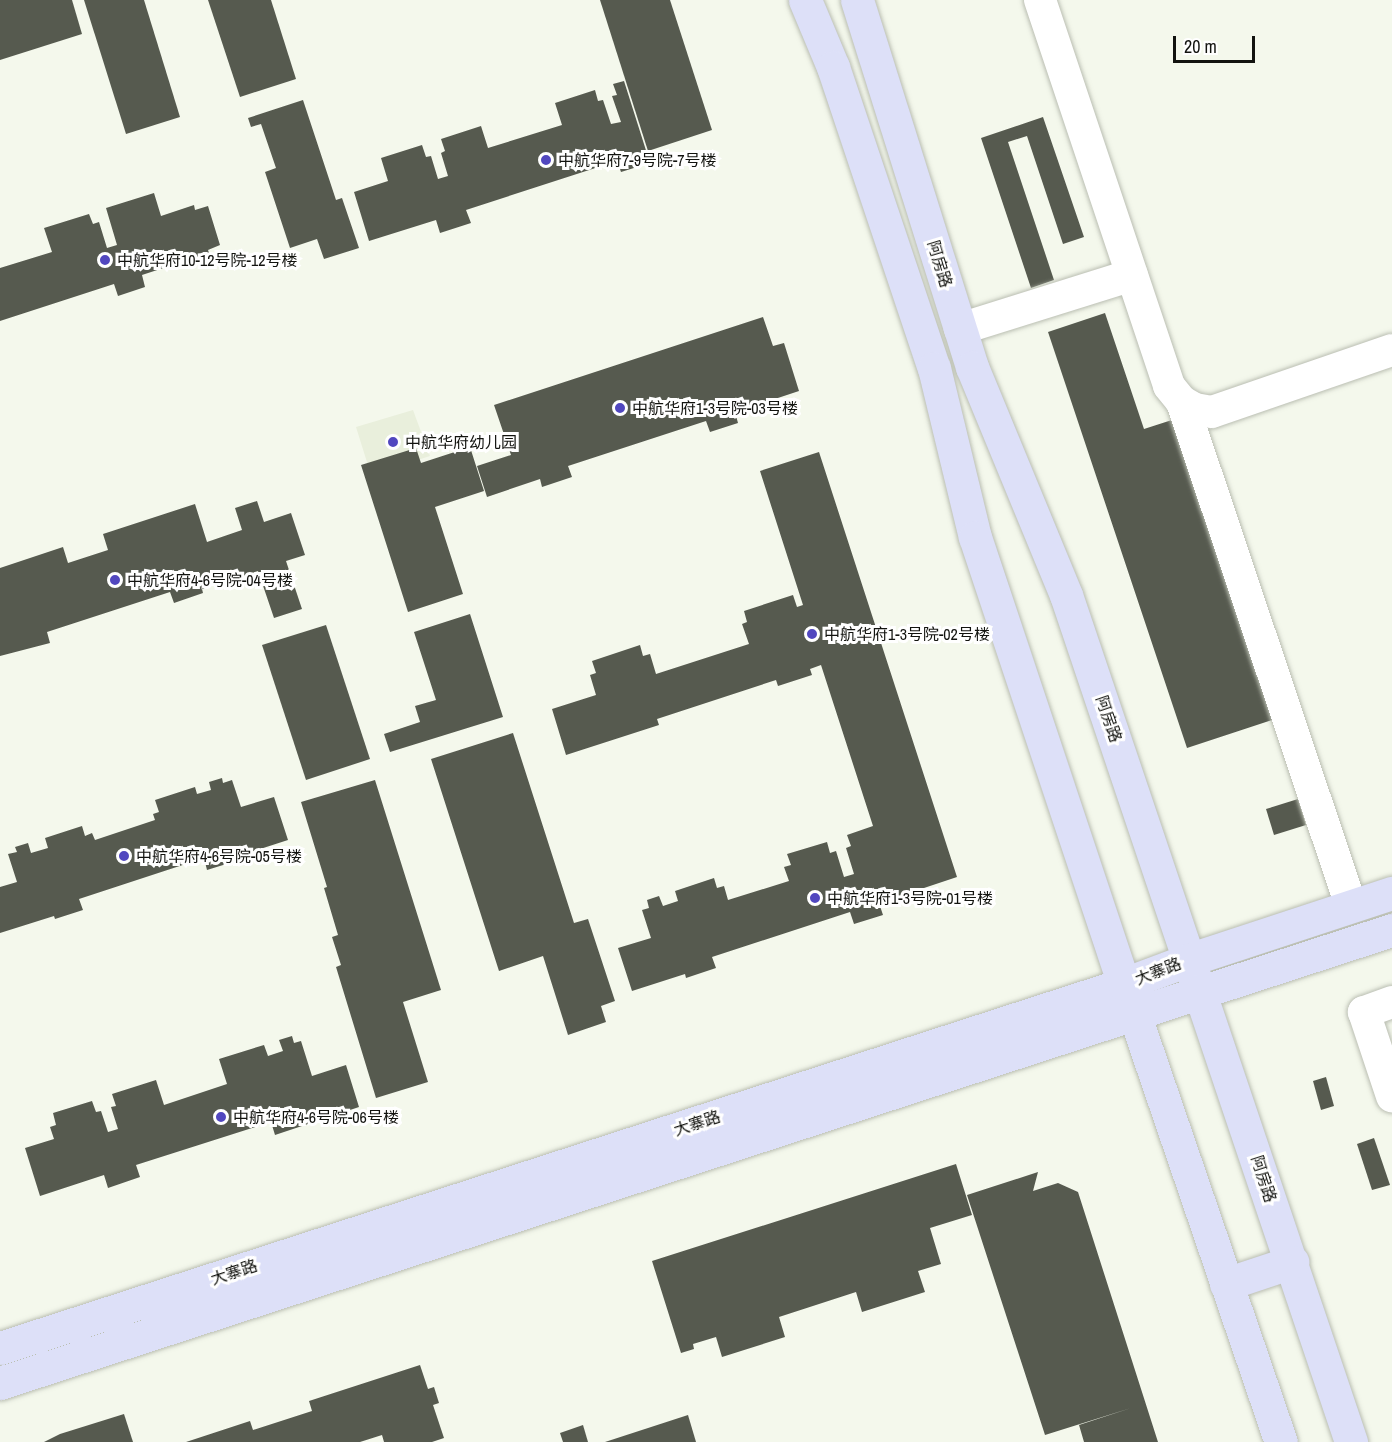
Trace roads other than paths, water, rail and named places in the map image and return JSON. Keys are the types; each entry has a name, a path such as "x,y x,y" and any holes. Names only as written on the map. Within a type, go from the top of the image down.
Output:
{"main road":[{"path":"806,0 836,78 934,368 975,537 1129,999 1281,1442"},
{"name":"阿房路","path":"857,0 866,36 972,368 1066,595 1191,959 1351,1442"},
{"name":"大寨路","path":"0,1383 1129,999 1191,959 1392,893"},
{"name":"大寨路","path":"0,1348 1129,999 1202,993 1392,930"},
{"path":"1226,1284 1292,1262"}],"street":[{"path":"1040,0 1169,386 1182,402 1351,906"},
{"path":"960,329 1132,275"},
{"path":"1182,402 1195,409 1212,412 1392,350"},
{"path":"1392,1002 1364,1012 1392,1096"}],"place":[{"name":"中航华府7-9号院-7号楼","path":"546,160"},
{"name":"中航华府10-12号院-12号楼","path":"105,260"},
{"name":"中航华府1-3号院-03号楼","path":"620,408"},
{"name":"中航华府幼儿园","path":"393,442"},
{"name":"中航华府4-6号院-04号楼","path":"115,580"},
{"name":"中航华府1-3号院-02号楼","path":"812,634"},
{"name":"中航华府4-6号院-05号楼","path":"124,856"},
{"name":"中航华府1-3号院-01号楼","path":"815,898"},
{"name":"中航华府4-6号院-06号楼","path":"221,1117"}]}
